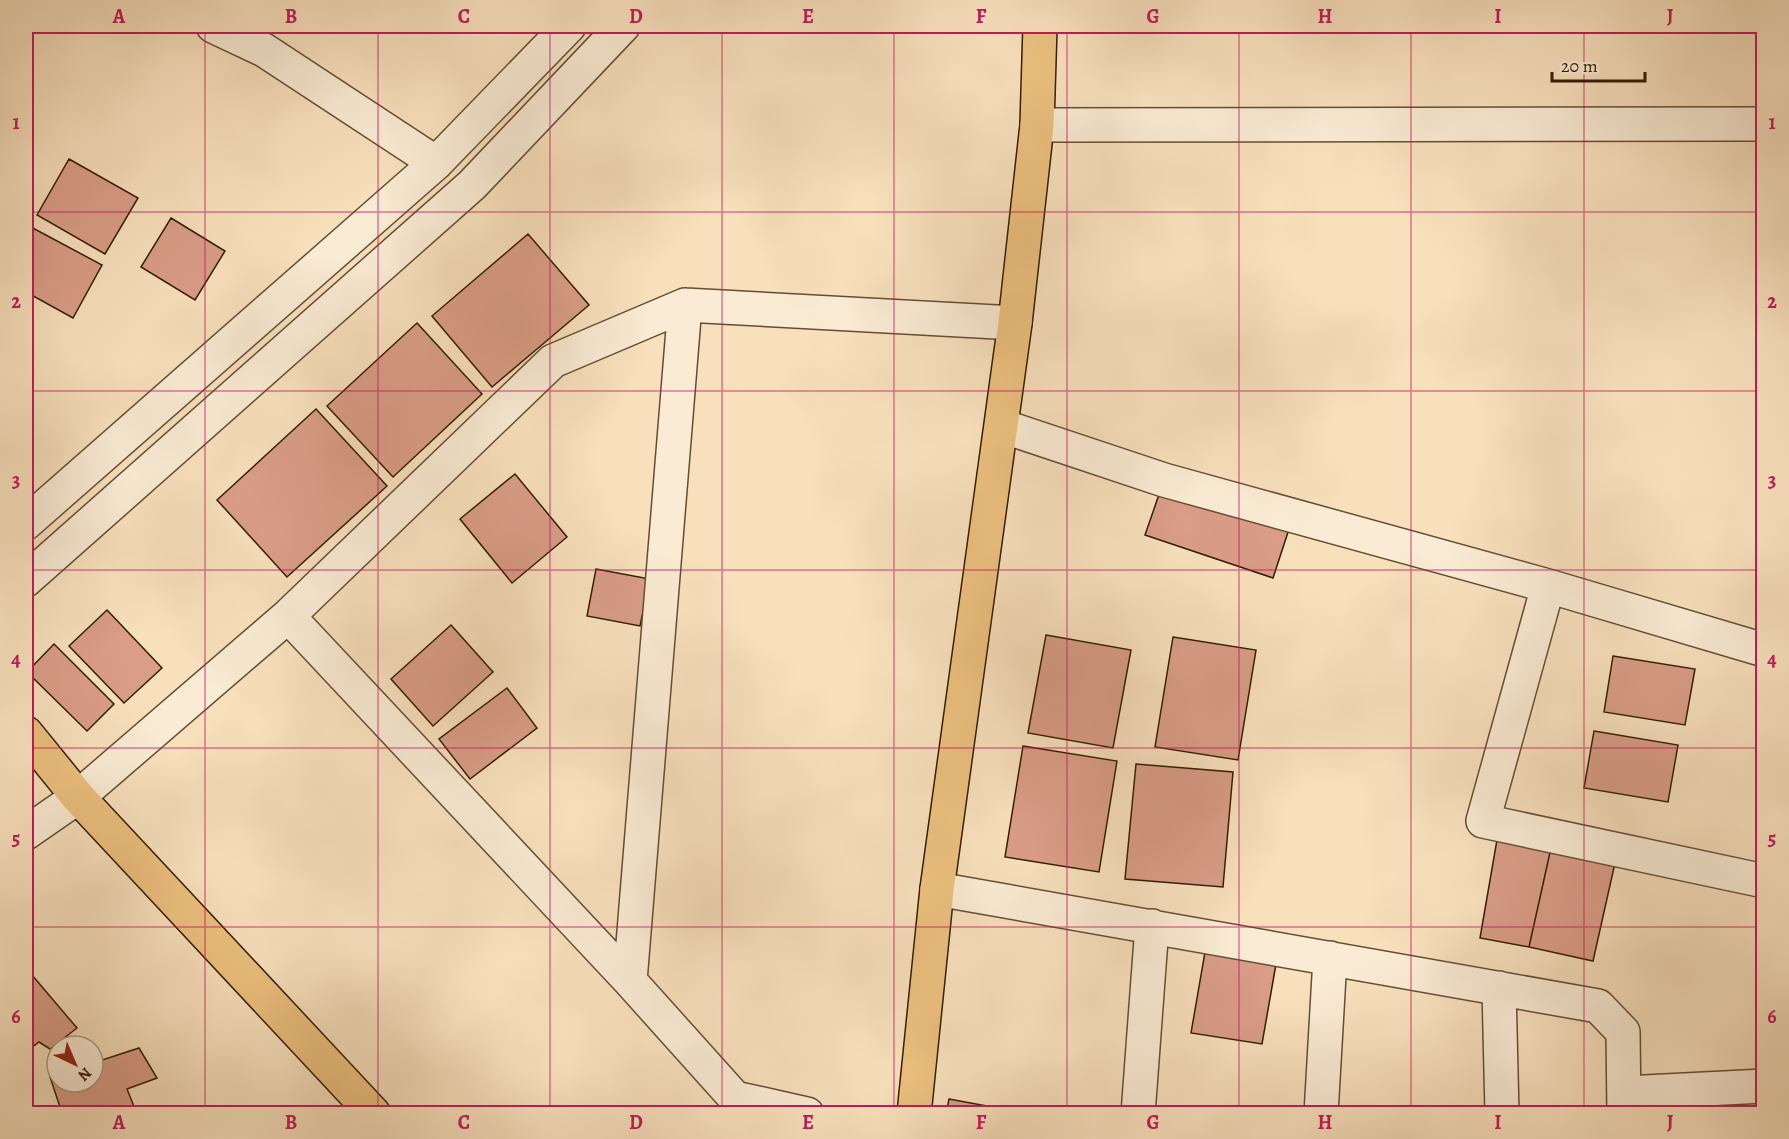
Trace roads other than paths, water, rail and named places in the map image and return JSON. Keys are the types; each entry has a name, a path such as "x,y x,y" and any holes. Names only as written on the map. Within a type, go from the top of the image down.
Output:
{"main road":[{"path":"914,1113 938,889 1016,323 1037,125 1040,26"},
{"path":"26,733 78,797 374,1113"}],"street":[{"path":"213,26 271,38 436,163"},
{"path":"26,524 436,163 569,26"},
{"path":"26,580 472,185 623,26"},
{"path":"1037,125 1764,123"},
{"path":"26,833 78,797 288,616 553,361 685,305 1016,323"},
{"path":"630,981 685,305"},
{"path":"1002,426 1164,480 1548,586 1764,650"},
{"path":"1548,586 1483,821 1764,881"},
{"path":"288,616 630,981 735,1098 807,1113"},
{"path":"938,889 1598,1006 1623,1032 1625,1103 1764,1086"},
{"path":"1138,1113 1152,927"},
{"path":"1321,1113 1330,958"},
{"path":"1499,988 1502,1113"}]}
